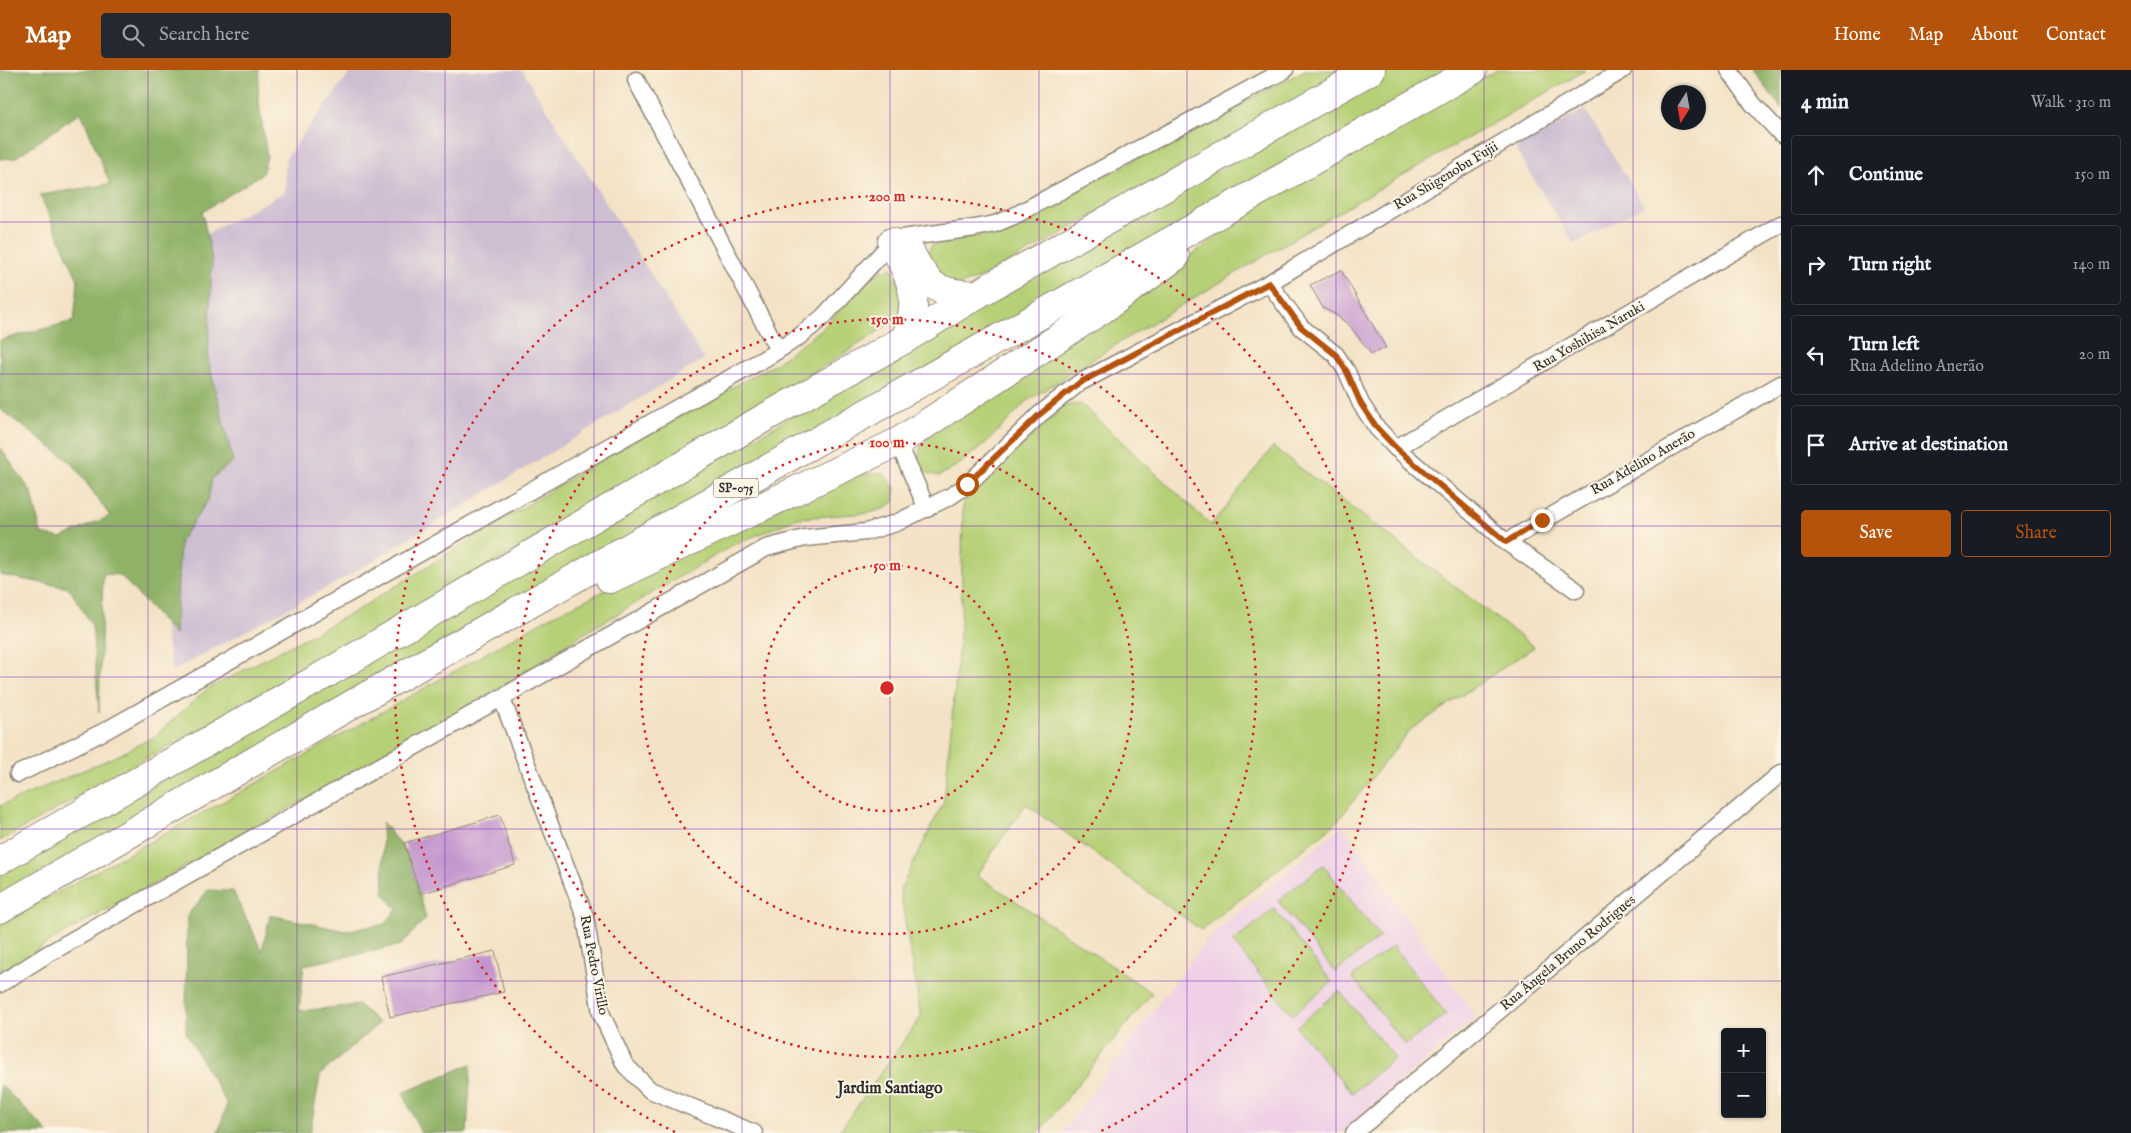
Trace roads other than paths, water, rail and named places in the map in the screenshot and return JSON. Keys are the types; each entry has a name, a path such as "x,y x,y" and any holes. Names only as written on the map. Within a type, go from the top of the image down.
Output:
{"highway":[{"path":"0,860 338,667 759,421 905,340 976,295 1371,70"},
{"name":"SP-075","path":"0,909 348,707 1474,70"},
{"path":"503,620 596,586 898,442 1103,309 1283,179"},
{"path":"897,240 929,283 948,294 976,295"},
{"path":"897,240 910,280 913,296 914,318 905,340"}],"street":[{"path":"18,774 130,717 778,350 800,336 823,317 897,240 995,224 1014,216 1285,70"},
{"name":"Rua Shigenobu Fujii","path":"0,984 46,955 766,548 805,538 866,532 896,523 927,509 959,491 1039,415 1079,383 1269,283 1622,70"},
{"path":"1729,70 1753,104 1781,134"},
{"path":"636,80 761,322 778,350"},
{"name":"Rua Yoshihisa Naruki","path":"1396,448 1781,224"},
{"path":"1269,283 1301,327 1336,355 1347,372 1361,404 1377,428 1396,448 1506,542 1576,590"},
{"name":"Rua Adelino Anerão","path":"1506,542 1781,384"},
{"path":"898,442 927,509"},
{"name":"Rua Pedro Virillo","path":"502,698 585,916 601,1013 625,1065 650,1090 754,1133"},
{"name":"Rua Ângela Bruno Rodrigues","path":"1354,1133 1781,773"}],"district":[{"name":"Jardim Santiago","path":"890,1089"}]}
